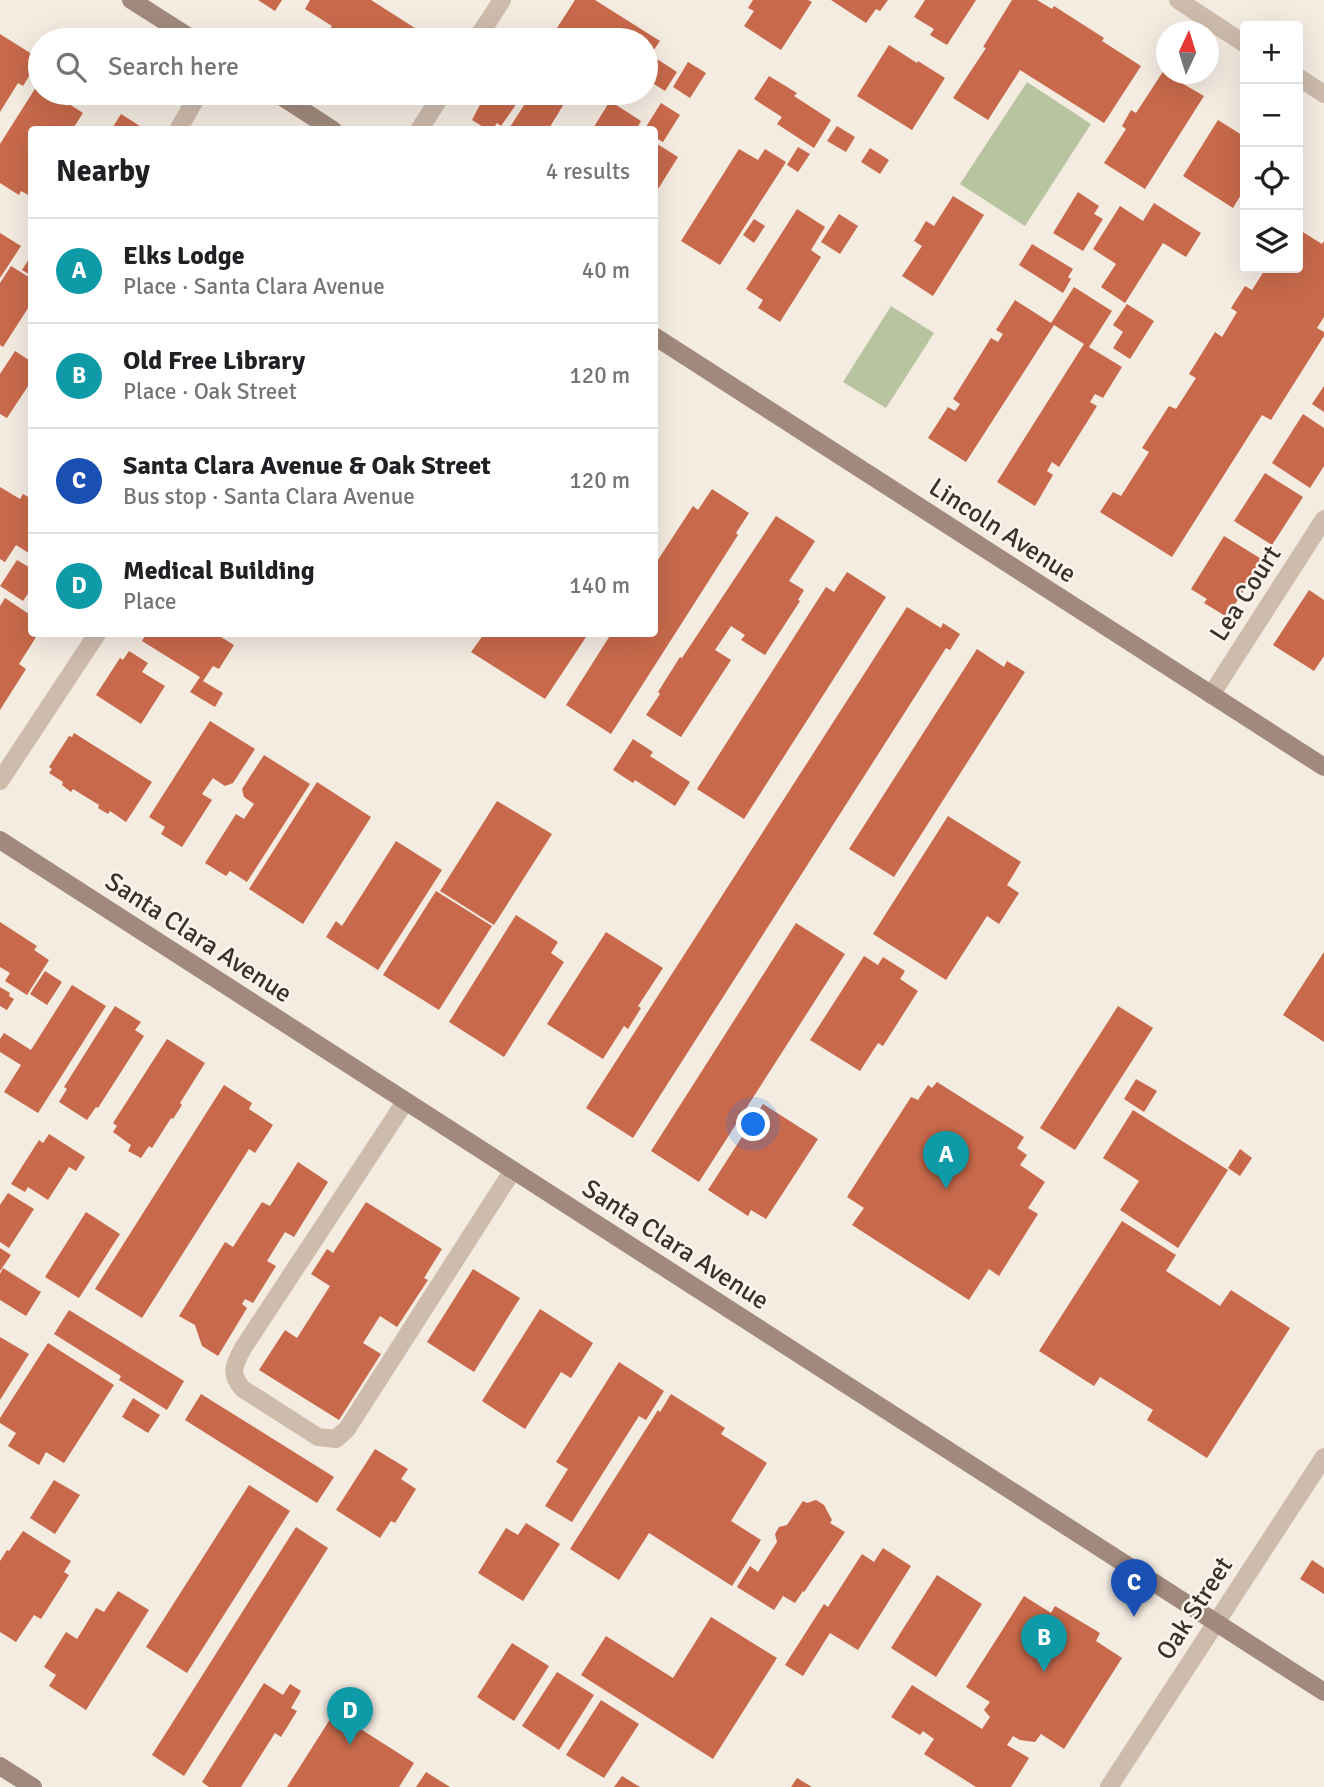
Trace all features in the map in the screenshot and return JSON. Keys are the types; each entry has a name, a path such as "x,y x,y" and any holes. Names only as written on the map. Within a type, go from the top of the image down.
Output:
{"street":[{"path":"131,0 175,28"},
{"path":"484,28 502,0"},
{"path":"1178,0 1240,41"},
{"path":"1303,80 1324,94"},
{"path":"180,126 192,105"},
{"path":"294,105 327,126"},
{"path":"422,126 435,105"},
{"name":"Lincoln Avenue","path":"658,339 1324,767"},
{"name":"Lea Court","path":"1211,695 1324,519"},
{"path":"0,781 95,637"},
{"name":"Santa Clara Avenue","path":"0,840 1324,1692"},
{"path":"405,1102 237,1359 235,1381 243,1390 318,1437 335,1439 347,1429 513,1170"},
{"name":"Oak Street","path":"1108,1787 1324,1457"},
{"path":"0,1766 33,1787"}],"green space":[{"path":"1027,82 1091,124 1025,226 960,184"},
{"path":"891,306 934,333 886,408 843,382"}],"building":[{"path":"258,0 282,0 275,11"},
{"path":"310,0 371,0 415,28 331,28 332,26 305,9"},
{"path":"575,0 595,0 639,28 557,28"},
{"path":"753,0 812,2 781,50 744,26 754,11 748,8"},
{"path":"831,0 888,0 880,11 876,9 866,23"},
{"path":"925,0 976,0 947,45 930,35 934,29 914,17"},
{"path":"1012,0 1037,0 1052,9 1054,6 1141,66 1104,123 1020,70 988,120 953,98 986,48 983,47"},
{"path":"0,34 28,52 28,78 23,86 18,83 0,112"},
{"path":"889,45 945,78 912,130 857,96"},
{"path":"658,60 677,72 665,91 658,87"},
{"path":"688,62 706,73 690,98 673,87"},
{"path":"769,76 797,93 794,96 831,120 814,148 777,124 782,117 754,99"},
{"path":"1156,82 1183,84 1204,96 1145,189 1104,163 1126,129 1122,126 1131,110 1136,113"},
{"path":"28,100 28,105 71,105 83,113 75,126 28,126 28,195 21,191 19,195 0,183 0,144"},
{"path":"661,103 680,115 663,142 658,139 658,126 647,126"},
{"path":"480,105 516,105 501,126 497,123 495,126 482,126 472,120"},
{"path":"524,105 563,105 550,126 511,126"},
{"path":"608,105 616,105 641,121 638,126 594,126"},
{"path":"121,114 140,126 114,126"},
{"path":"1218,120 1240,134 1240,196 1233,208 1183,176"},
{"path":"837,126 855,137 846,152 827,141"},
{"path":"658,144 678,157 658,189"},
{"path":"798,147 810,154 798,172 787,165"},
{"path":"870,148 889,160 880,174 861,162"},
{"path":"739,149 758,160 765,149 786,162 720,265 681,241"},
{"path":"1078,192 1099,206 1094,214 1103,219 1083,251 1053,233"},
{"path":"953,196 984,215 933,296 902,276 922,246 914,241 926,221 934,226"},
{"path":"1154,203 1201,233 1186,257 1163,243 1125,303 1101,287 1116,264 1093,249 1120,206 1143,221"},
{"path":"797,209 825,227 811,250 821,257 780,322 758,308 763,300 746,289"},
{"path":"839,214 858,226 840,254 821,242"},
{"path":"754,219 765,226 754,243 743,235"},
{"path":"1303,232 1322,244 1324,241 1324,317 1317,328 1324,332 1324,336 1271,420 1262,415 1172,557 1100,512 1113,492 1121,496 1149,452 1142,448 1169,406 1176,409 1196,378 1189,374 1215,332 1222,337 1237,312 1231,308 1245,286 1252,290 1263,273 1303,273"},
{"path":"0,233 21,246 0,278"},
{"path":"1032,244 1073,269 1063,293 1019,265"},
{"path":"28,260 28,274 22,270"},
{"path":"11,266 28,277 28,308 3,347 0,345 0,283"},
{"path":"1074,287 1112,311 1089,347 1122,367 1103,398 1095,394 1090,402 1097,406 1059,467 1052,462 1047,471 1053,475 1035,506 997,482 1084,344 1054,325 966,462 928,438 948,407 955,411 960,404 953,399 991,338 998,342 1003,334 996,330 1015,300 1051,323"},
{"path":"1127,304 1154,321 1130,359 1113,348 1123,332 1113,325"},
{"path":"15,351 28,359 28,386 7,418 0,414 0,374"},
{"path":"1324,386 1324,412 1312,404"},
{"path":"1303,414 1324,428 1324,466 1310,488 1272,463"},
{"path":"1265,473 1303,497 1272,545 1234,521"},
{"path":"0,487 20,499 23,494 28,497 28,552 16,545 5,562 0,559"},
{"path":"712,489 749,513 736,533 738,535 611,734 566,705 609,637 658,637 658,560 693,506 698,510"},
{"path":"776,516 815,541 789,581 804,590 798,600 800,601 765,655 741,640 745,635 731,626 715,650 731,660 681,737 646,715 680,657 682,658"},
{"path":"1224,536 1263,560 1227,617 1204,603 1207,599 1191,589"},
{"path":"17,560 28,567 28,594 23,601 0,586"},
{"path":"847,572 886,597 744,819 697,789 826,587 834,592"},
{"path":"1309,590 1324,600 1324,656 1314,671 1273,645"},
{"path":"5,598 28,613 28,637 36,637 19,664 26,669 0,710 0,606"},
{"path":"907,607 941,628 943,623 960,634 950,650 946,648 633,1138 586,1108"},
{"path":"144,637 221,637 234,645 219,669 213,666 203,681 223,693 215,707 190,692 200,677 142,641"},
{"path":"482,637 586,637 545,699 471,652"},
{"path":"977,649 1004,667 1007,661 1025,672 894,877 849,849"},
{"path":"129,651 148,663 142,672 165,686 141,724 96,695 120,658 123,660"},
{"path":"210,721 255,749 233,783 225,786 213,778 202,794 212,800 182,847 161,834 165,827 149,817"},
{"path":"74,733 152,782 126,822 110,811 108,814 98,808 99,805 73,789 71,792 62,785 63,782 49,773 52,769 49,767 69,736 72,737"},
{"path":"633,739 653,752 650,756 690,782 675,806 635,780 633,783 613,770"},
{"path":"264,755 310,784 247,882 230,871 226,876 205,863 236,814 244,819 254,804 244,797 242,789"},
{"path":"317,782 371,817 303,924 249,889"},
{"path":"497,801 552,834 494,925 440,891"},
{"path":"948,816 1021,862 1007,885 1019,893 999,924 987,916 946,980 873,934"},
{"path":"396,841 442,870 378,970 326,937 336,921 342,926"},
{"path":"436,891 492,926 439,1010 383,975"},
{"path":"516,915 558,942 551,953 564,962 504,1057 449,1022"},
{"path":"0,922 37,946 34,950 49,960 27,995 5,981 10,973 0,967"},
{"path":"796,923 845,954 699,1182 651,1151"},
{"path":"606,932 663,968 638,1006 641,1008 628,1029 624,1026 603,1059 547,1024"},
{"path":"1324,952 1324,1042 1283,1015"},
{"path":"864,956 878,965 883,957 905,971 900,979 918,991 883,1046 878,1043 860,1071 810,1040"},
{"path":"45,971 62,982 47,1005 30,994"},
{"path":"72,985 106,1006 38,1113 4,1092 21,1065 0,1052 0,1039 4,1033 31,1050"},
{"path":"0,987 14,999 7,1010 0,1006"},
{"path":"115,1006 141,1022 135,1030 144,1036 98,1108 96,1107 87,1120 59,1102 67,1089 64,1087"},
{"path":"1118,1006 1153,1028 1075,1150 1040,1128"},
{"path":"167,1039 205,1063 173,1119 171,1118 152,1148 149,1146 141,1158 128,1151 131,1145 113,1132 117,1126 113,1123"},
{"path":"1136,1079 1157,1091 1144,1112 1124,1099"},
{"path":"937,1082 1024,1137 1017,1148 1027,1155 1020,1165 1045,1182 1028,1208 1038,1214 999,1276 989,1269 969,1300 852,1225 864,1208 847,1197 911,1097 918,1100 928,1085 932,1088"},
{"path":"224,1085 252,1103 249,1109 273,1125 255,1153 249,1149 142,1318 95,1289"},
{"path":"763,1104 818,1139 766,1219 751,1210 748,1216 708,1190"},
{"path":"1133,1110 1228,1170 1178,1248 1120,1210 1139,1181 1103,1158"},
{"path":"49,1134 85,1157 76,1171 69,1167 48,1200 28,1187 25,1192 11,1184 39,1140 43,1143"},
{"path":"1240,1149 1252,1158 1240,1176 1228,1168"},
{"path":"298,1162 328,1182 294,1237 285,1232 267,1261 276,1266 253,1303 245,1299 242,1304 247,1308 218,1356 202,1346 195,1325 179,1316 225,1242 233,1247 262,1202 270,1206"},
{"path":"8,1193 34,1209 9,1248 0,1242 0,1205"},
{"path":"366,1202 442,1249 424,1278 428,1280 397,1327 380,1316 363,1343 381,1354 339,1420 259,1370 285,1330 297,1338 330,1286 311,1274 327,1249 333,1253"},
{"path":"86,1212 120,1234 79,1298 45,1277"},
{"path":"1122,1221 1176,1255 1166,1271 1220,1306 1231,1290 1290,1328 1207,1458 1147,1420 1153,1410 1100,1377 1094,1386 1039,1351"},
{"path":"0,1248 11,1255 0,1271"},
{"path":"3,1268 41,1292 26,1316 0,1300 0,1274"},
{"path":"473,1269 520,1298 474,1372 427,1342"},
{"path":"540,1309 593,1343 571,1378 561,1372 525,1429 482,1401"},
{"path":"69,1310 184,1381 167,1410 119,1380 121,1376 54,1334"},
{"path":"0,1337 29,1354 0,1400"},
{"path":"48,1343 114,1385 64,1463 46,1452 39,1465 8,1446 16,1433 0,1423 0,1418"},
{"path":"619,1362 664,1391 646,1420 639,1416 572,1522 545,1506 568,1469 556,1462"},
{"path":"201,1394 334,1477 317,1503 185,1420"},
{"path":"671,1394 725,1428 721,1434 767,1463 731,1521 761,1540 732,1586 649,1533 619,1580 570,1549 658,1410 660,1412"},
{"path":"133,1398 160,1415 148,1433 122,1417"},
{"path":"375,1449 408,1469 401,1479 416,1489 395,1523 391,1521 380,1538 336,1510"},
{"path":"54,1480 80,1495 55,1534 30,1518"},
{"path":"249,1485 290,1511 187,1673 146,1647"},
{"path":"816,1500 824,1505 832,1520 830,1523 845,1532 795,1603 783,1596 774,1610 737,1587 750,1566 758,1572 777,1542 775,1534 779,1527 787,1525 803,1501 807,1503"},
{"path":"526,1523 560,1544 523,1601 478,1573 506,1528 518,1535"},
{"path":"296,1527 328,1548 184,1776 152,1755"},
{"path":"23,1531 71,1561 64,1572 69,1575 41,1619 34,1615 16,1642 0,1632 0,1561"},
{"path":"883,1548 911,1566 858,1650 830,1633 803,1676 785,1665 824,1604 828,1607 862,1554 874,1562"},
{"path":"1312,1560 1324,1568 1324,1594 1300,1579"},
{"path":"937,1575 982,1604 936,1677 891,1648"},
{"path":"118,1591 149,1610 86,1710 49,1686 56,1675 44,1667 66,1632 77,1639 96,1608 104,1612"},
{"path":"1024,1596 1051,1613 1055,1606 1100,1633 1096,1641 1122,1658 1064,1749 1041,1734 1035,1742 1013,1736 1007,1745 1029,1758 1011,1787 976,1787 924,1754 934,1739 923,1731 920,1735 891,1717 912,1685 982,1729 990,1717 984,1710 990,1702 966,1687"},
{"path":"711,1617 777,1658 713,1759 581,1675 606,1636 673,1678"},
{"path":"512,1643 549,1666 514,1721 477,1697"},
{"path":"557,1672 594,1695 559,1750 522,1726"},
{"path":"264,1683 283,1695 290,1684 301,1691 291,1708 297,1711 281,1737 275,1733 241,1787 209,1787 202,1782"},
{"path":"601,1700 639,1724 604,1778 566,1755"},
{"path":"350,1706 367,1716 359,1728 414,1763 399,1787 287,1787 334,1713 343,1718"},
{"path":"426,1772 450,1787 416,1787"},
{"path":"622,1776 640,1787 614,1787"},
{"path":"797,1778 812,1787 791,1787"}],"place":[{"name":"Elks Lodge","path":"946,1189"},
{"name":"Santa Clara Avenue & Oak Street","path":"1134,1617"},
{"name":"Old Free Library","path":"1044,1672"},
{"name":"Medical Building","path":"350,1745"}]}
